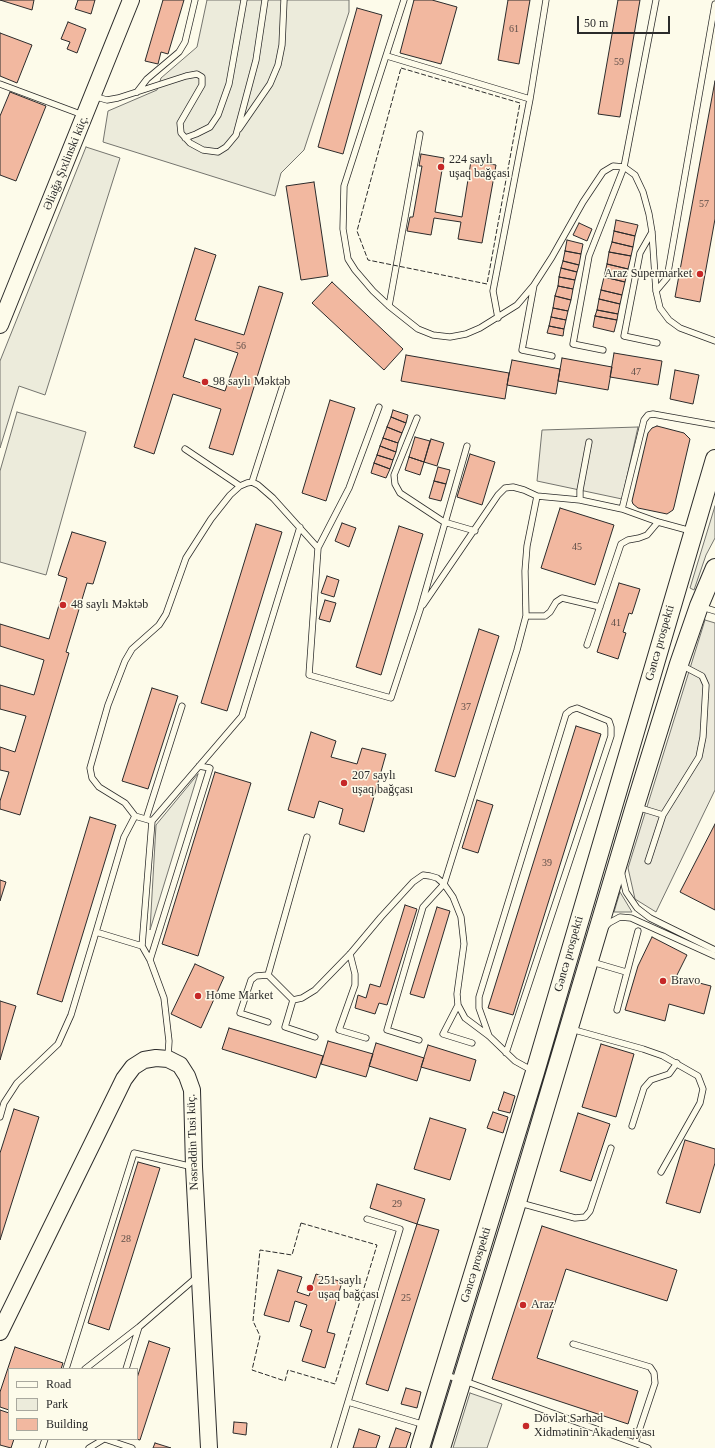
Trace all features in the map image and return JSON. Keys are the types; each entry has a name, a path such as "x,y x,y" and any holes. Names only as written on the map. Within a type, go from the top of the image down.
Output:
{"main road":[{"name":"Gəncə prospekti","path":"420,1448 535,1072 715,459"},
{"name":"Gəncə prospekti","path":"441,1448 517,1202 679,664 707,608 715,568"}],"street":[{"name":"Əliağa Şıxlinski küç.","path":"0,325 132,0"},
{"path":"0,1332 124,1079 133,1067 144,1060 156,1058 168,1059"},
{"name":"Nəsrəddin Tusi küç.","path":"168,1059 180,1065 187,1076 192,1090 194,1167 209,1448"}],"lane":[{"path":"137,92 147,79 179,52 185,42 195,0"},
{"path":"185,138 210,127 218,115 229,84 244,0"},
{"path":"236,135 256,60 265,0"},
{"path":"93,96 107,100 118,98 186,76 197,74 202,77 202,85 180,123 180,132 190,143 203,150 218,152 226,147 236,135 270,84 278,65 282,45 284,0"},
{"path":"404,0 344,186 343,229 348,259 355,270 373,291 418,329 433,335 450,337 466,334 480,328 517,305 534,285 552,257 582,202 603,172 613,166 624,167 635,176 643,192 649,214 652,232 656,291 660,308 668,320 680,328 715,341"},
{"path":"498,318 493,291 530,99 546,0"},
{"path":"602,350 573,344 589,256 624,167 656,0"},
{"path":"656,291 667,278 715,4"},
{"path":"387,56 530,99"},
{"path":"0,84 85,116"},
{"path":"389,306 420,134"},
{"path":"652,232 640,253 624,336 657,343"},
{"path":"534,285 522,350 552,356"},
{"path":"252,482 284,382"},
{"path":"379,407 349,488 318,548 309,675 391,698 420,610 467,446"},
{"path":"622,509 644,420 648,415 652,414 715,426"},
{"path":"417,418 394,475 395,484 400,493 444,522 475,531"},
{"path":"580,500 580,490 589,442"},
{"path":"185,450 240,486"},
{"path":"152,821 135,816 125,804 99,787 92,778 90,768 108,705 125,661 132,649 159,624 166,614 186,558 194,543 230,495 240,486 252,482 265,491 318,548"},
{"path":"420,610 498,495 505,488 513,487 537,496 580,500 622,509 658,522 693,532"},
{"path":"419,1040 386,1030 423,907 444,884 517,650 526,616 525,572 527,546 537,496"},
{"path":"587,645 621,544 628,540 647,535 658,522"},
{"path":"168,1059 169,1040 164,998 150,960 142,946 152,821 242,716 300,527"},
{"path":"526,616 544,616 550,612 556,602 562,598 600,607"},
{"path":"648,861 663,815 699,757 703,737 706,685 702,676 679,664"},
{"path":"146,819 182,706"},
{"path":"489,1036 479,1008 479,997 566,714 577,708 609,721 611,736 506,1053"},
{"path":"150,960 210,768 199,766"},
{"path":"635,806 663,815"},
{"path":"0,1116 4,1103 17,1084 58,1044 71,1015 124,837 135,816"},
{"path":"268,975 307,837"},
{"path":"619,862 626,892 637,908 650,918 715,950"},
{"path":"293,1000 302,998 315,990 350,954 413,882 423,876 437,878 444,884 453,897 461,916 464,944 457,994 458,1005 466,1018 489,1036 515,1061 535,1072"},
{"path":"596,939 609,923 620,917 631,918 715,956"},
{"path":"617,1010 638,931"},
{"path":"96,932 142,946"},
{"path":"350,954 356,974 355,985 339,1030 366,1038"},
{"path":"590,961 626,972"},
{"path":"268,1022 240,1013 251,980 256,976 268,975 293,1000"},
{"path":"293,1000 285,1028 315,1037"},
{"path":"458,1005 443,1034 472,1043"},
{"path":"569,1029 644,1049 663,1056 698,1076 703,1089 700,1103 662,1172"},
{"path":"632,1126 644,1088 651,1080 669,1074 677,1063"},
{"path":"517,1202 575,1218 585,1217 590,1211 611,1148"},
{"path":"66,1368 134,1153 194,1167"},
{"path":"334,1448 400,1229 367,1219"},
{"path":"86,1368 139,1327 200,1275"},
{"path":"126,1368 139,1327"},
{"path":"573,1344 650,1366 654,1373 655,1383 635,1444"},
{"path":"443,1374 648,1448"},
{"path":"348,1402 427,1426"},
{"path":"89,1448 102,1440"},
{"path":"107,1440 132,1448"}],"green space":[{"path":"207,0 349,0 349,12 304,150 281,173 275,196 103,142 108,111 157,90 161,78 197,47"},
{"path":"86,147 120,158 45,395 19,386 0,448 0,361"},
{"path":"17,412 86,432 46,575 0,562 0,471"},
{"path":"715,506 715,538 706,555 694,590 690,588"},
{"path":"198,774 150,930 156,825"},
{"path":"620,892 632,912 614,912"},
{"path":"470,1393 502,1404 487,1448 453,1448"}],"shaded area":[{"path":"638,427 622,499 537,481 542,430"},
{"path":"705,620 715,623 715,790 656,912 635,899 628,868"}],"building":[{"path":"0,0 34,0 32,10"},
{"path":"78,0 95,0 91,14 75,9"},
{"path":"163,0 184,0 168,54 161,52 158,64 145,61"},
{"path":"414,0 432,0 457,7 441,64 400,53"},
{"path":"508,0 530,0 519,64 498,60"},
{"path":"618,0 640,0 620,117 598,114"},
{"path":"357,8 382,15 343,154 318,147"},
{"path":"68,22 86,29 77,53 67,49 70,42 61,39"},
{"path":"0,33 32,45 17,83 0,76"},
{"path":"715,81 715,219 700,302 675,297"},
{"path":"10,92 46,106 16,181 0,175 0,116"},
{"path":"421,154 444,158 435,212 462,217 471,161 496,165 482,243 458,239 461,222 434,218 431,235 407,231 410,217 413,217 422,166 419,166"},
{"path":"314,182 328,276 301,280 286,186"},
{"path":"616,220 638,225 635,236 614,231"},
{"path":"579,223 592,229 587,241 573,235"},
{"path":"614,231 635,236 633,247 612,242"},
{"path":"567,240 583,244 581,254 565,251"},
{"path":"612,242 633,247 631,256 609,252"},
{"path":"195,248 216,255 195,320 244,335 259,286 283,293 233,455 209,448 221,409 173,394 154,454 134,447","holes":["195,339 238,353 225,391 183,377"]},
{"path":"565,251 581,254 579,265 563,261"},
{"path":"609,252 631,256 628,269 607,264"},
{"path":"563,261 579,265 577,272 561,268"},
{"path":"607,264 628,269 625,282 604,277"},
{"path":"561,268 577,272 575,280 559,277"},
{"path":"559,277 575,280 573,289 558,286"},
{"path":"604,277 625,282 622,295 601,290"},
{"path":"332,282 403,349 384,370 312,303"},
{"path":"558,286 573,289 571,300 555,296"},
{"path":"601,290 622,295 620,304 599,299"},
{"path":"555,296 571,300 568,311 553,308"},
{"path":"599,299 620,304 618,314 597,310"},
{"path":"553,308 568,311 566,320 551,317"},
{"path":"597,310 618,314 617,320 595,316"},
{"path":"595,316 617,320 614,332 593,327"},
{"path":"551,317 566,320 564,329 549,326"},
{"path":"549,326 564,329 563,336 547,333"},
{"path":"614,353 662,361 658,385 610,377"},
{"path":"406,355 509,373 505,399 401,381"},
{"path":"562,358 612,367 608,390 558,381"},
{"path":"512,360 560,369 556,394 507,385"},
{"path":"675,370 699,375 693,404 670,399"},
{"path":"330,400 355,408 326,501 302,493"},
{"path":"393,410 408,415 406,423 391,417"},
{"path":"391,417 406,423 402,433 387,427"},
{"path":"657,426 684,433 690,439 674,507 673,510 667,514 638,508 632,501 648,433 652,428"},
{"path":"387,427 402,433 398,443 383,438"},
{"path":"415,437 430,441 424,462 409,457"},
{"path":"383,438 398,443 396,452 380,446"},
{"path":"431,439 444,443 437,466 424,462"},
{"path":"380,446 396,452 393,460 377,455"},
{"path":"470,454 495,462 482,505 457,497"},
{"path":"377,455 393,460 390,469 374,463"},
{"path":"409,457 424,462 420,475 405,470"},
{"path":"374,463 390,469 386,478 371,473"},
{"path":"438,467 450,470 446,484 434,481"},
{"path":"434,481 446,484 441,501 429,498"},
{"path":"560,508 614,525 595,585 541,568"},
{"path":"342,523 356,528 349,547 335,541"},
{"path":"256,524 282,532 227,711 201,703"},
{"path":"399,526 423,534 381,675 356,667"},
{"path":"72,532 106,542 93,584 87,583 66,652 69,653 20,815 0,809 0,801 9,772 0,770 0,747 15,752 26,716 0,709 0,685 34,695 44,660 0,646 0,624 49,639 67,578 58,575"},
{"path":"327,576 339,580 334,597 321,593"},
{"path":"619,583 640,589 632,614 629,613 623,632 626,633 618,659 597,652"},
{"path":"325,600 336,603 330,622 319,619"},
{"path":"479,629 499,636 455,777 435,771"},
{"path":"152,688 178,696 148,789 122,781"},
{"path":"576,726 601,734 513,1015 488,1008"},
{"path":"311,732 336,741 331,757 357,764 362,748 386,754 364,832 339,824 343,809 319,801 314,818 288,810"},
{"path":"215,772 251,783 198,956 162,944"},
{"path":"477,800 493,805 478,853 462,848"},
{"path":"90,817 116,825 62,1002 37,994"},
{"path":"715,824 715,910 680,892"},
{"path":"0,880 6,882 0,901"},
{"path":"405,905 417,909 387,1005 379,1003 375,1014 355,1008 358,995 366,998 370,984 380,987"},
{"path":"437,907 450,911 424,998 410,994"},
{"name":"Bravo","path":"652,937 687,955 676,977 711,986 704,1014 669,1004 665,1021 625,1010 638,966"},
{"name":"Home Market","path":"195,964 224,977 201,1028 171,1014"},
{"path":"0,1001 16,1006 0,1060"},
{"path":"229,1028 323,1056 316,1078 222,1049"},
{"path":"328,1041 373,1054 366,1077 321,1064"},
{"path":"376,1043 424,1058 417,1081 369,1066"},
{"path":"601,1044 634,1054 616,1117 582,1107"},
{"path":"428,1045 476,1060 470,1081 421,1067"},
{"path":"504,1092 515,1096 510,1113 498,1110"},
{"path":"14,1109 39,1117 0,1240 0,1153"},
{"path":"493,1112 508,1117 503,1133 487,1128"},
{"path":"578,1113 610,1124 591,1181 560,1171"},
{"path":"430,1118 466,1129 450,1180 414,1169"},
{"path":"685,1140 715,1149 715,1163 700,1213 666,1203"},
{"path":"138,1162 160,1168 109,1330 88,1323"},
{"path":"377,1184 425,1199 417,1224 370,1208"},
{"path":"417,1224 439,1230 388,1391 366,1384"},
{"path":"542,1226 677,1270 667,1301 566,1269 537,1358 638,1391 628,1424 492,1379"},
{"path":"278,1270 302,1277 297,1292 309,1296 316,1274 342,1282 327,1332 335,1334 325,1368 302,1361 312,1330 300,1326 307,1305 295,1301 289,1322 264,1315"},
{"path":"149,1341 170,1348 140,1440 138,1440 138,1375"},
{"path":"15,1347 63,1363 61,1368 8,1368"},
{"path":"8,1368 8,1410 0,1407 0,1392"},
{"path":"406,1388 421,1392 417,1408 401,1404"},
{"path":"0,1410 8,1413 8,1440 14,1440 11,1448 0,1445"},
{"path":"234,1422 247,1423 246,1435 233,1433"},
{"path":"396,1428 411,1433 406,1448 389,1448"},
{"path":"359,1429 380,1436 376,1448 353,1448"},
{"path":"155,1443 171,1448 153,1448"}],"fence":[{"path":"401,68 520,103 487,284 368,260 357,231 401,68"},
{"path":"301,1223 377,1245 335,1384 288,1370 285,1381 252,1370 260,1336 253,1321 260,1250 292,1255 301,1223"}],"place":[{"name":"224 saylı uşaq bağçası","path":"441,167"},
{"name":"Araz Supermarket","path":"700,274"},
{"name":"98 saylı Məktəb","path":"205,382"},
{"name":"48 saylı Məktəb","path":"63,605"},
{"name":"207 saylı uşaq bağçası","path":"344,783"},
{"name":"Bravo","path":"663,981"},
{"name":"Home Market","path":"198,996"},
{"name":"251 saylı uşaq bağçası","path":"310,1288"},
{"name":"Araz","path":"523,1305"},
{"name":"Dövlət Sərhəd Xidmətinin Akademiyası","path":"526,1426"}]}
